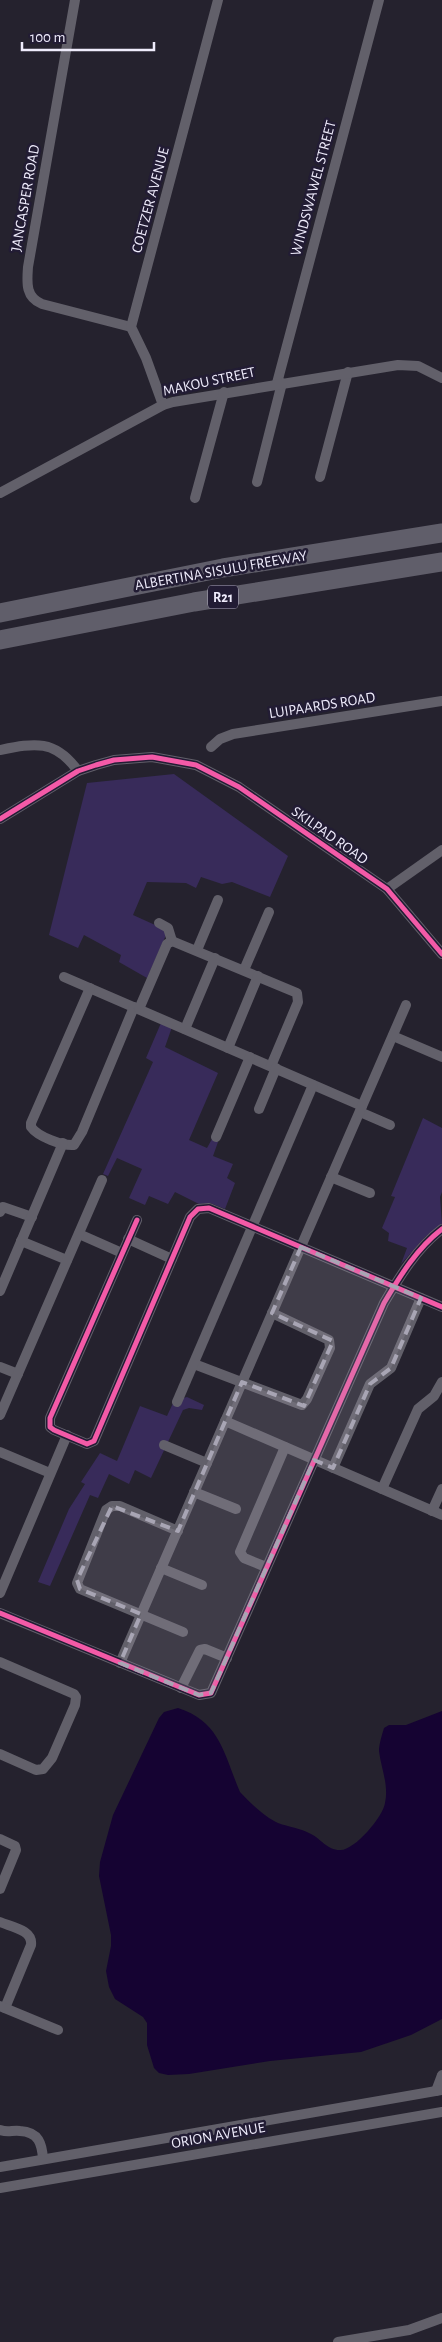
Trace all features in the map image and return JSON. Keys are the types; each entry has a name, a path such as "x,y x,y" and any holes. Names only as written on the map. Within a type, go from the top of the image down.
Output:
{"highway":[{"name":"ALBERTINA SISULU FREEWAY","path":"0,613 223,568 442,533"},
{"name":"ALBERTINA SISULU FREEWAY","path":"2,640 194,602 442,562"},
{"path":"0,603 182,570 223,568"}],"street":[{"name":"JANCASPER ROAD","path":"74,0 28,267 27,288 36,301 131,327"},
{"name":"COETZER AVENUE","path":"131,327 218,0"},
{"name":"WINDSWAWEL STREET","path":"257,482 279,383 379,0"},
{"path":"131,327 146,358 162,405"},
{"name":"MAKOU STREET","path":"0,493 162,405 188,398 408,364 426,369 442,378"},
{"path":"320,477 348,372"},
{"path":"195,498 224,392"},
{"name":"LUIPAARDS ROAD","path":"211,748 220,739 234,734 442,701"},
{"path":"0,750 28,745 48,746 64,754 78,771"},
{"name":"SKILPAD ROAD","path":"0,819 78,771 114,760 134,758 161,758 185,762 223,778 387,889 442,954"},
{"path":"387,889 442,850"},
{"path":"197,950 218,900"},
{"path":"244,970 269,912"},
{"path":"159,923 168,928 172,941"},
{"path":"172,941 297,993 299,998 259,1109"},
{"path":"90,988 32,1124 33,1130 37,1133 74,1145 136,1008 167,944 172,941"},
{"path":"185,1029 215,958"},
{"path":"228,1048 258,976"},
{"path":"64,977 314,1085 390,1125"},
{"path":"120,1663 406,1005"},
{"path":"393,1036 442,1057"},
{"path":"216,1137 250,1057"},
{"path":"177,1402 314,1085"},
{"path":"0,1291 63,1143"},
{"path":"331,1177 370,1193"},
{"path":"0,1415 102,1180"},
{"path":"0,1212 3,1207 8,1207 32,1217"},
{"path":"136,1220 50,1418 50,1427 87,1444 94,1441 190,1217 198,1209 209,1208 421,1298 441,1304"},
{"path":"0,1613 199,1695 211,1693 384,1303 422,1248 442,1230"},
{"path":"79,1234 122,1252"},
{"path":"128,1239 172,1259"},
{"path":"22,1240 67,1260"},
{"path":"334,1468 370,1384 391,1368 421,1298"},
{"path":"194,1364 302,1405 307,1400 330,1348 329,1340 272,1313"},
{"path":"0,1367 18,1374"},
{"path":"382,1489 418,1409 434,1396 442,1382"},
{"path":"225,1422 437,1513 442,1489"},
{"path":"0,1594 67,1435"},
{"path":"164,1445 207,1462"},
{"path":"266,1567 244,1558 240,1552 284,1447"},
{"path":"1,1454 50,1473"},
{"path":"194,1492 236,1509"},
{"path":"178,1531 120,1506 112,1506 106,1510 77,1583 80,1588 183,1632"},
{"path":"161,1568 202,1585"},
{"path":"181,1688 200,1650 205,1649 227,1658"},
{"path":"0,1662 70,1692 76,1697 75,1705 52,1758 43,1769 36,1770 0,1754"},
{"path":"0,1840 14,1846 16,1850 0,1889"},
{"path":"0,1922 28,1934 31,1939 31,1945 2,2007 58,2030"},
{"path":"0,2167 439,2091 442,2075"},
{"name":"ORION AVENUE","path":"0,2188 442,2112"},
{"path":"0,2130 7,2132 22,2130 38,2138 42,2144 43,2160"},
{"path":"338,2342 409,2330 442,2318"}],"highlighted area":[{"path":"301,1247 421,1298 391,1368 370,1384 333,1468 314,1460 211,1693 199,1695 120,1663 141,1614 80,1589 77,1580 112,1506 178,1531 242,1382 304,1406 333,1341 272,1313"}],"shaded area":[{"path":"174,774 288,856 270,897 232,882 222,884 201,877 196,888 186,883 147,882 133,915 164,929 166,935 147,978 119,962 121,955 84,935 78,948 49,935 87,783"},
{"path":"161,1023 172,1027 165,1047 218,1073 189,1140 207,1148 212,1139 218,1142 213,1156 233,1164 227,1178 235,1183 225,1209 210,1203 199,1204 175,1192 168,1204 149,1196 145,1205 129,1198 142,1169 117,1158 108,1176 103,1174 153,1062 146,1058"},
{"path":"423,1118 442,1128 442,1192 440,1197 442,1224 425,1237 401,1264 407,1248 388,1241 389,1233 382,1228 395,1197 391,1196"},
{"path":"187,1397 204,1405 202,1410 189,1408 183,1410 151,1478 135,1470 129,1484 109,1474 98,1498 90,1495 50,1586 38,1582 69,1509 85,1484 81,1482 100,1453 117,1461 140,1406 167,1416 174,1401"},
{"path":"178,1708 204,1722 212,1731 225,1753 240,1792 248,1801 278,1823 307,1832 335,1850 346,1849 353,1845 374,1824 383,1809 386,1790 379,1751 384,1728 389,1725 406,1725 442,1711 442,2019 411,2035 361,2052 270,2061 189,2074 168,2075 159,2073 154,2068 147,2045 147,2023 143,2017 115,1999 109,1987 106,1971 111,1946 111,1935 99,1876 100,1862 113,1815 159,1718 164,1712"}],"cycle path":[{"path":"0,819 78,771 114,760 152,757 196,765 239,787 387,889 442,954"},
{"path":"137,1220 50,1418 50,1427 54,1430 87,1444 94,1441 190,1217 198,1209 209,1208 442,1307"},
{"path":"0,1613 199,1695 211,1693 384,1303 417,1254 442,1229"}]}
